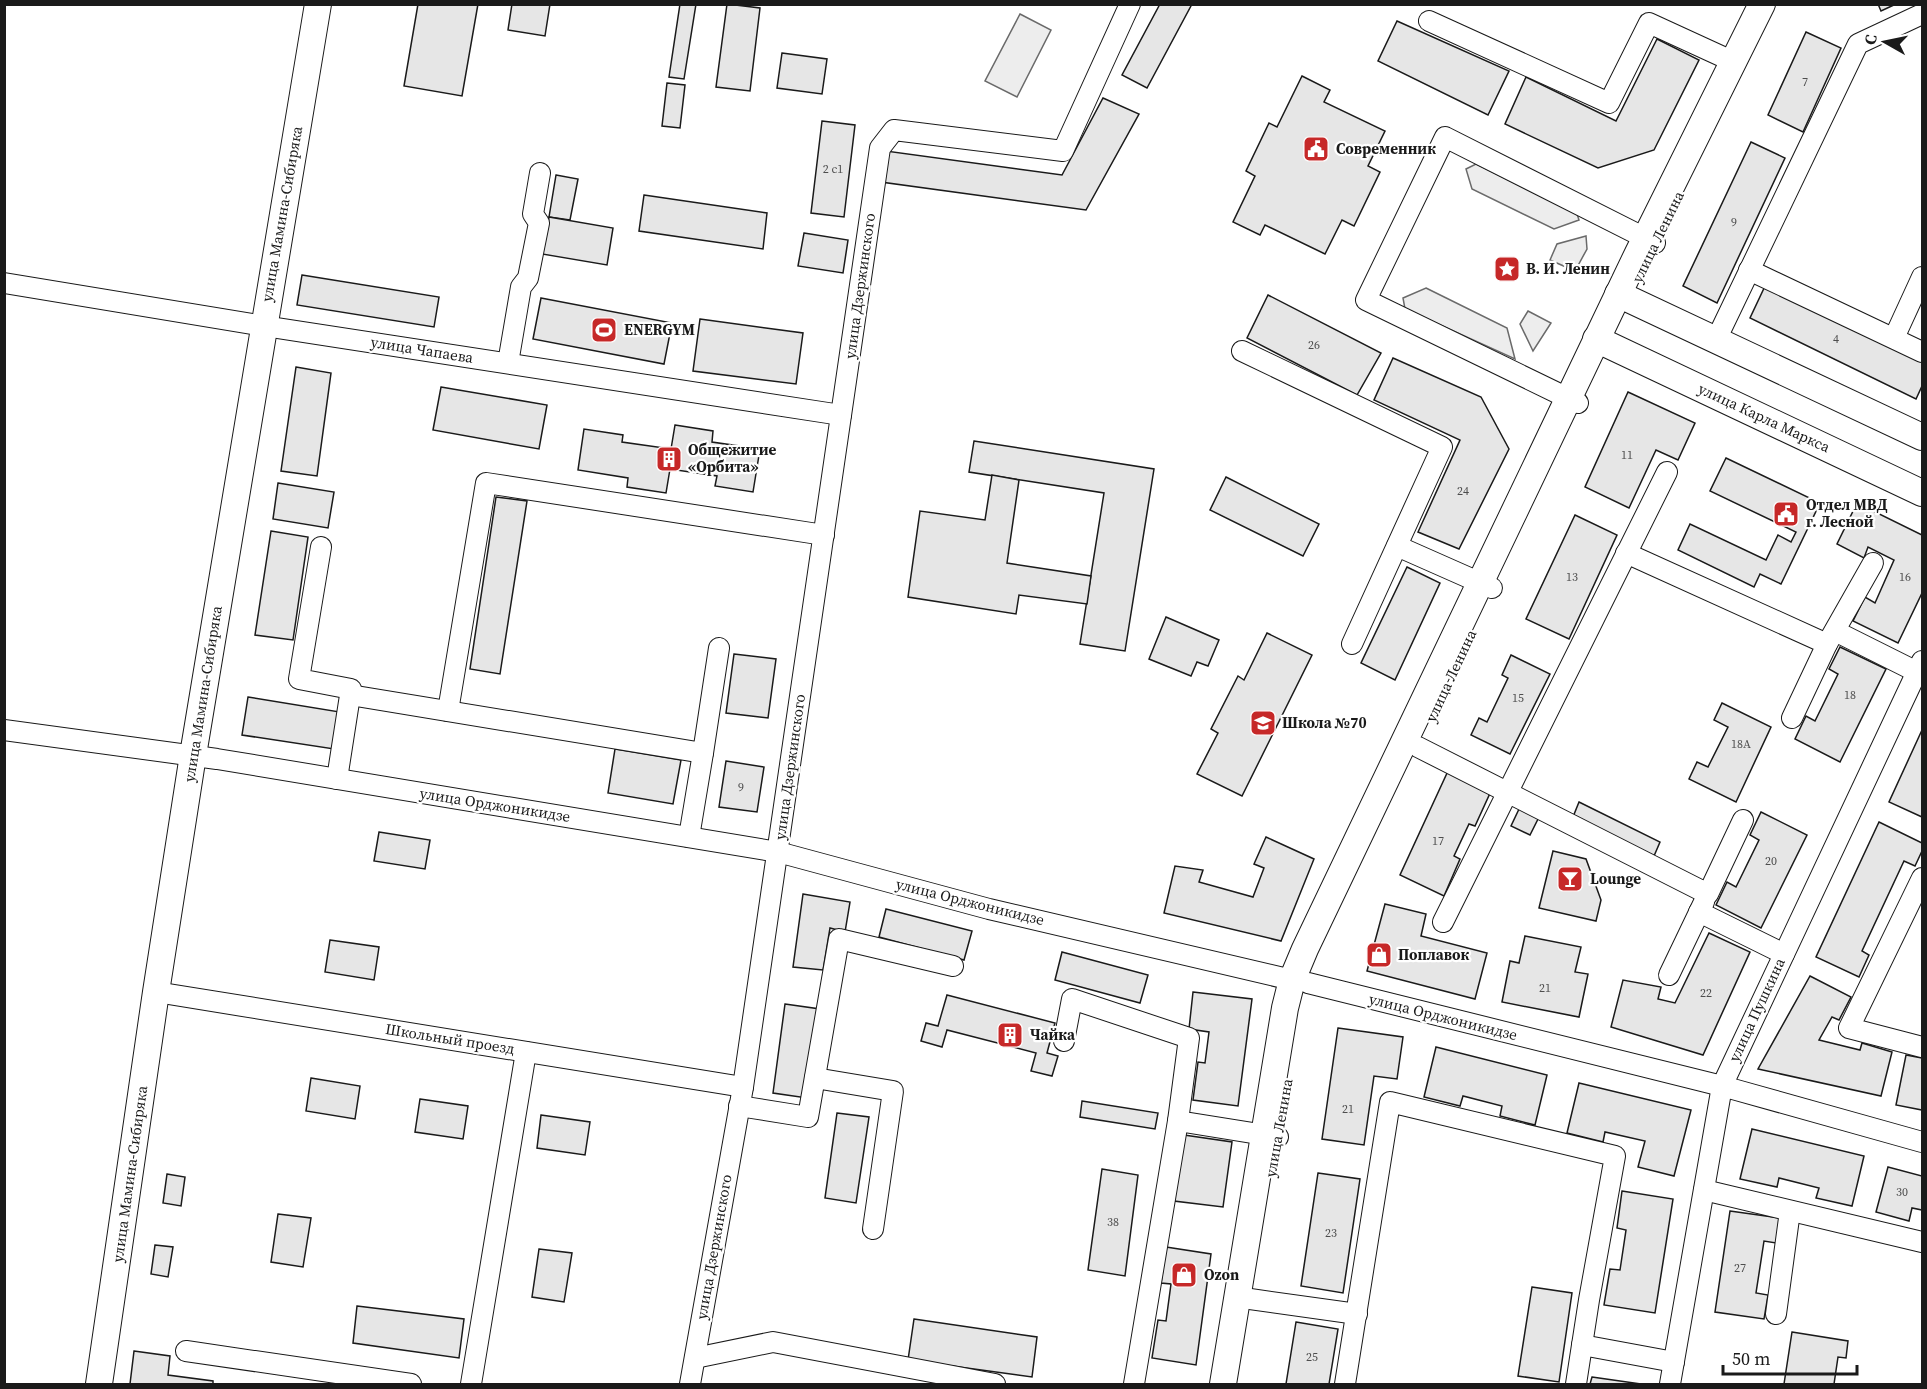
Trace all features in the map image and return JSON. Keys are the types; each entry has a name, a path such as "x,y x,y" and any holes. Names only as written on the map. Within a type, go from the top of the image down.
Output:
{"main road":[{"name":"улица Мамина-Сибиряка","path":"99,1384 193,755 318,4"},
{"path":"1643,237 1762,4"},
{"name":"улица Ленина","path":"1235,1384 1244,1298 1271,1136 1291,1061 1300,982 1486,585 1565,396 1601,342 1623,297 1643,237 1690,170 1776,4"},
{"path":"1623,297 1923,437"},
{"name":"улица Карла Маркса","path":"1601,342 1923,493"},
{"path":"1223,1384 1244,1298"}],"street":[{"name":"улица Дзержинского","path":"690,1384 741,1096 880,148 894,130 1063,151 1130,4"},
{"path":"1716,340 1858,44 1923,14"},
{"path":"1429,21 1609,103 1649,23 1734,62"},
{"path":"1565,396 1366,300 1445,137 1643,237"},
{"path":"508,363 521,287 528,278 538,223 533,214 540,173"},
{"path":"1749,270 1923,352"},
{"path":"1894,338 1923,277"},
{"name":"улица Чапаева","path":"4,283 264,326 841,415"},
{"path":"1242,351 1442,447 1352,644"},
{"path":"1443,922 1667,472"},
{"path":"448,711 486,483 824,535"},
{"path":"1397,546 1486,585"},
{"path":"321,547 299,679 351,689 337,778"},
{"path":"1626,553 1831,637 1920,667"},
{"path":"1792,718 1831,637 1873,563"},
{"path":"689,837 719,648"},
{"name":"улица Пушкина","path":"1670,1384 1722,1086 1920,667"},
{"path":"350,695 703,753"},
{"name":"улица Орджоникидзе","path":"4,730 193,755 778,852 989,909 1300,982 1722,1086 1923,1142"},
{"path":"1412,743 1708,894"},
{"path":"1669,975 1743,820"},
{"path":"1923,878 1849,1028 1923,1047"},
{"path":"1699,912 1784,954"},
{"path":"873,1229 893,1091 815,1078 839,939 953,966"},
{"name":"Школьный проезд","path":"156,992 526,1052 741,1096 808,1118 815,1078"},
{"path":"1064,1041 1072,999 1189,1038 1178,1121 1134,1384"},
{"path":"471,1384 526,1052"},
{"path":"1345,1384 1390,1102 1615,1156 1576,1384"},
{"path":"1178,1121 1271,1136"},
{"path":"1704,1190 1923,1242"},
{"path":"1776,1314 1790,1210"},
{"path":"1244,1298 1357,1314"},
{"path":"695,1358 773,1342 995,1384"},
{"path":"1582,1345 1674,1362"},
{"path":"186,1352 413,1384"}],"shaded area":[{"path":"1020,14 1051,30 1017,97 985,81"},
{"path":"1476,164 1577,214 1579,220 1554,229 1472,189 1466,169"},
{"path":"1586,236 1587,249 1575,271 1550,260 1557,244"},
{"path":"1426,288 1507,328 1515,359 1405,309 1403,298"},
{"path":"1528,311 1551,323 1533,351 1520,324"}],"building":[{"path":"418,4 478,4 462,96 404,86"},
{"path":"512,4 550,4 545,36 508,30"},
{"path":"680,4 696,4 684,79 669,77"},
{"path":"727,4 760,8 750,91 716,87"},
{"path":"1160,4 1192,4 1147,88 1122,75"},
{"path":"1878,4 1896,4 1881,11"},
{"path":"1397,21 1509,71 1488,115 1378,61"},
{"path":"1806,32 1841,48 1803,132 1768,115"},
{"path":"1657,39 1699,60 1654,150 1598,168 1505,124 1526,77 1616,121"},
{"path":"782,53 827,59 822,94 777,88"},
{"name":"Современник","path":"1302,76 1330,90 1324,102 1385,131 1368,166 1380,172 1354,226 1342,220 1325,254 1265,225 1260,235 1233,222 1255,176 1246,171 1269,123 1277,127"},
{"path":"667,83 685,85 680,128 662,126"},
{"path":"1103,98 1139,114 1086,210 881,182 886,151 1062,175"},
{"path":"822,121 855,125 844,217 811,213"},
{"path":"1751,142 1785,158 1717,303 1683,286"},
{"path":"556,175 578,179 570,220 549,217"},
{"path":"644,195 767,213 763,249 639,231"},
{"path":"549,217 613,228 607,265 542,254"},
{"path":"804,233 848,240 843,273 798,266"},
{"path":"302,275 439,297 434,327 297,305"},
{"path":"1766,284 1922,360 1922,386 1916,399 1750,318"},
{"path":"1268,295 1381,353 1357,395 1247,338"},
{"path":"541,298 672,323 664,364 533,339"},
{"path":"700,319 803,333 796,384 693,371"},
{"path":"1393,358 1481,397 1509,449 1459,549 1418,532 1460,440 1374,400"},
{"path":"296,367 331,373 317,476 281,471"},
{"path":"441,387 547,405 539,449 433,430"},
{"path":"1628,392 1695,423 1678,460 1656,450 1629,508 1585,487"},
{"name":"Общежитие «Орбита»","path":"675,425 713,431 712,442 760,449 753,492 715,486 717,476 670,469 666,493 627,487 628,478 578,470 584,429 623,435 622,442 671,449"},
{"path":"974,441 1154,469 1125,651 1080,644 1104,493 969,472"},
{"name":"Отдел МВД г. Лесной","path":"1726,458 1820,503 1781,584 1760,574 1754,587 1678,550 1690,524 1766,560 1778,535 1791,542 1796,532 1710,491"},
{"path":"992,475 1019,480 1007,563 1091,576 1087,604 1019,595 1016,614 908,597 920,511 985,520"},
{"path":"1226,477 1319,524 1303,556 1210,510"},
{"path":"278,483 334,492 328,528 273,519"},
{"path":"496,497 527,501 500,674 470,669"},
{"path":"1857,503 1922,535 1922,593 1898,643 1853,621 1865,597 1875,603 1894,560 1868,547 1864,558 1837,544"},
{"path":"1575,515 1617,535 1569,639 1526,619"},
{"path":"271,531 308,537 293,640 255,635"},
{"path":"1407,567 1440,583 1395,680 1361,663"},
{"path":"1166,617 1219,640 1208,666 1197,662 1191,676 1149,659"},
{"path":"1267,633 1312,655 1242,796 1197,774 1218,733 1211,729 1238,676 1244,680"},
{"path":"1840,647 1886,669 1840,762 1795,739 1806,716 1815,721 1838,674 1829,669"},
{"path":"734,654 776,659 768,718 726,713"},
{"path":"1511,655 1550,674 1510,754 1471,735 1479,718 1487,722 1508,678 1502,675"},
{"path":"248,697 340,712 334,749 242,735"},
{"path":"1722,703 1771,727 1736,802 1689,779 1697,762 1708,767 1728,727 1714,720"},
{"path":"1922,730 1922,817 1889,802"},
{"path":"615,749 681,760 673,804 608,793"},
{"path":"726,761 764,767 757,812 719,807"},
{"path":"1448,771 1491,791 1475,826 1469,824 1454,856 1460,859 1444,896 1400,875"},
{"path":"1579,802 1660,842 1654,856 1573,817"},
{"path":"1520,807 1539,817 1530,835 1511,826"},
{"path":"1761,812 1807,835 1761,928 1716,905 1727,882 1736,887 1759,840 1750,835"},
{"path":"1879,822 1922,843 1922,851 1915,866 1904,861 1862,951 1869,955 1859,977 1816,957"},
{"path":"379,832 430,840 425,869 374,861"},
{"path":"1266,837 1314,859 1281,941 1164,913 1175,866 1203,870 1199,882 1253,897 1264,868 1254,864"},
{"name":"Lounge","path":"1553,851 1586,859 1601,900 1596,921 1539,908"},
{"path":"803,894 850,902 845,932 830,928 823,970 793,967"},
{"path":"1385,904 1426,914 1421,936 1487,953 1475,999 1367,971"},
{"path":"886,909 972,931 964,960 879,937"},
{"path":"1709,933 1750,952 1703,1055 1611,1027 1623,980 1661,987 1658,999 1675,1003"},
{"path":"1525,936 1581,947 1575,972 1588,974 1579,1017 1502,1002 1510,961 1519,963"},
{"path":"330,940 379,947 374,980 325,972"},
{"path":"1062,952 1148,975 1140,1003 1055,980"},
{"path":"1810,976 1851,997 1839,1020 1832,1017 1819,1040 1860,1050 1862,1043 1892,1052 1881,1096 1758,1069"},
{"path":"1193,992 1252,999 1238,1106 1193,1100 1198,1062 1205,1063 1209,1032 1189,1029"},
{"name":"Чайка","path":"947,995 1055,1023 1047,1053 1058,1056 1052,1076 1031,1071 1036,1053 947,1030 942,1047 921,1041 926,1023 938,1026"},
{"path":"785,1004 820,1009 807,1098 773,1093"},
{"path":"1338,1028 1403,1037 1397,1079 1374,1076 1364,1145 1322,1139"},
{"path":"1436,1047 1547,1075 1535,1125 1500,1116 1502,1106 1463,1096 1460,1106 1424,1097"},
{"path":"1906,1055 1922,1058 1922,1110 1896,1105"},
{"path":"311,1078 360,1086 355,1119 306,1111"},
{"path":"1579,1083 1691,1110 1674,1176 1638,1167 1645,1141 1605,1132 1603,1142 1567,1133"},
{"path":"420,1099 468,1106 463,1139 415,1132"},
{"path":"1082,1101 1158,1113 1155,1129 1080,1117"},
{"path":"837,1113 869,1117 856,1203 825,1198"},
{"path":"541,1115 590,1122 585,1155 537,1148"},
{"path":"1752,1129 1864,1156 1852,1206 1816,1198 1819,1188 1779,1178 1777,1187 1740,1179"},
{"path":"1184,1135 1232,1142 1223,1207 1174,1201"},
{"path":"1888,1167 1922,1176 1922,1210 1912,1208 1909,1221 1876,1212"},
{"path":"1102,1169 1138,1175 1125,1276 1088,1270"},
{"path":"1318,1173 1360,1179 1343,1293 1301,1286"},
{"path":"167,1174 185,1177 181,1206 163,1203"},
{"path":"1622,1191 1673,1199 1655,1313 1604,1305 1610,1269 1620,1270 1626,1230 1617,1228"},
{"path":"1730,1211 1780,1218 1776,1243 1764,1241 1756,1293 1768,1295 1764,1319 1715,1312"},
{"path":"278,1214 311,1218 303,1267 271,1262"},
{"path":"155,1245 173,1247 168,1277 151,1274"},
{"path":"1166,1247 1211,1254 1196,1365 1152,1358 1158,1320 1166,1321 1171,1284 1161,1283"},
{"path":"539,1249 572,1253 564,1302 532,1297"},
{"path":"1532,1287 1572,1293 1559,1382 1518,1376"},
{"path":"357,1306 464,1319 459,1358 353,1343"},
{"path":"914,1319 1037,1337 1032,1377 908,1360"},
{"path":"1296,1322 1338,1329 1329,1384 1286,1384"},
{"path":"1792,1332 1848,1341 1846,1358 1838,1357 1834,1384 1784,1384"},
{"path":"134,1351 170,1356 168,1375 213,1381 213,1384 130,1384"},
{"path":"1592,1377 1641,1384 1590,1384"}],"place":[{"name":"Современник","path":"1316,149"},
{"name":"В. И. Ленин","path":"1507,269"},
{"name":"ENERGYM","path":"604,330"},
{"name":"Общежитие «Орбита»","path":"669,459"},
{"name":"Отдел МВД г. Лесной","path":"1786,514"},
{"name":"Школа №70","path":"1263,723"},
{"name":"Lounge","path":"1570,879"},
{"name":"Поплавок","path":"1379,955"},
{"name":"Чайка","path":"1010,1035"},
{"name":"Ozon","path":"1184,1275"}]}
